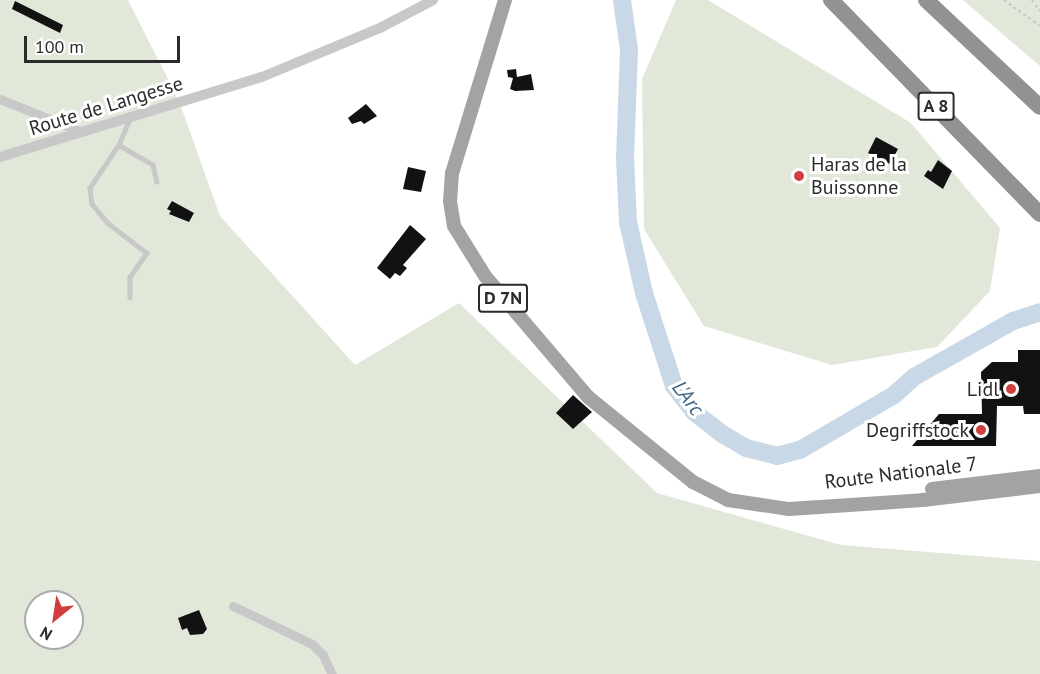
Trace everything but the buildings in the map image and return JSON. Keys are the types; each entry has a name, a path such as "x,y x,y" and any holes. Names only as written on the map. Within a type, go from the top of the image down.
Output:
{"highway":[{"name":"A 8","path":"831,0 1040,214"},
{"path":"926,0 1040,107"}],"main road":[{"name":"Route Nationale 7","path":"505,0 452,173 450,201 454,226 485,276 588,397 693,482 728,500 789,509 923,500 1040,486"},
{"name":"Route Nationale 7","path":"766,507 875,497 1040,476"}],"street":[{"name":"Route de Langesse","path":"0,157 262,77 423,7 433,0"},
{"path":"0,99 82,132"},
{"path":"233,606 312,644 323,655 332,674"}],"lane":[{"path":"130,297 130,277 147,253 108,224 92,204 90,188 119,145 131,117"},
{"path":"119,145 153,165 157,182"}],"path":[{"path":"1004,0 1040,26"},
{"path":"1032,0 1040,11"}],"shaded area":[{"path":"0,0 128,0 179,101 220,216 355,365 459,303 657,493 841,545 1040,561 1040,674 0,674"},
{"name":"Haras de la Buissonne","path":"676,0 708,0 911,123 1000,228 990,291 937,347 832,365 704,326 644,229 642,79"},
{"path":"963,0 1040,0 1040,66"}],"waterway":[{"name":"L'Arc","path":"622,0 629,50 625,157 628,222 644,293 674,386 694,412 722,434 746,448 777,456 800,450 894,395 914,377 1013,321 1040,312"}],"place":[{"name":"Haras de la Buissonne","path":"799,176"},
{"name":"Lidl","path":"1011,389"},
{"name":"Degriffstock","path":"981,430"}]}
